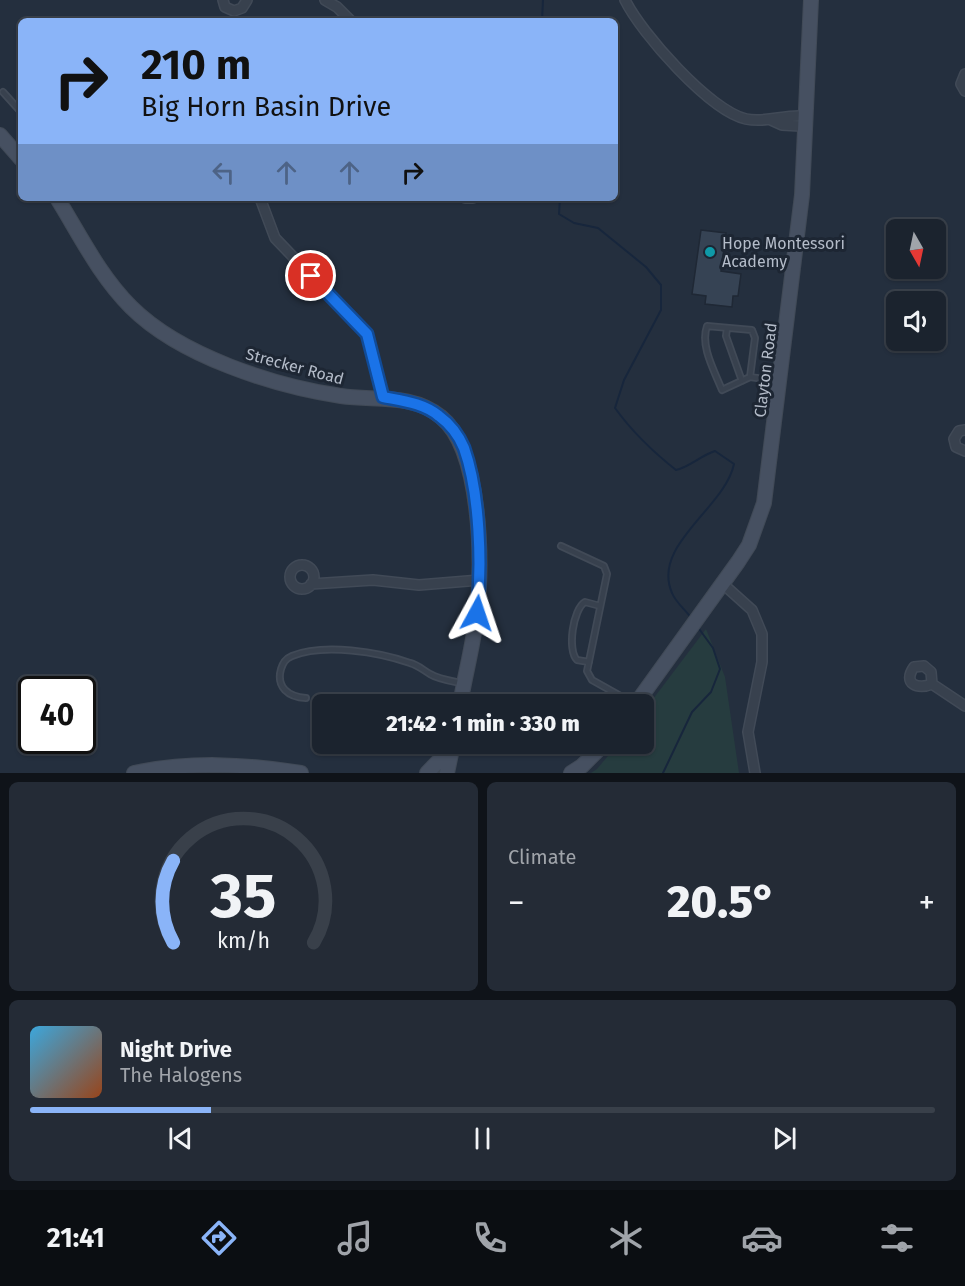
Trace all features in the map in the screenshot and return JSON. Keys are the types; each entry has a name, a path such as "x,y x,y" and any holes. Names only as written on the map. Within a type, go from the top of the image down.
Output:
{"main road":[{"name":"Clayton Road","path":"643,694 749,545 764,503 802,195 811,0"},
{"path":"0,123 18,143"},
{"path":"0,135 18,156"},
{"name":"Strecker Road","path":"59,201 95,262 112,285 132,308 183,345 215,361 310,390 347,397 383,397 422,405 432,410 450,426 464,448 473,486 480,580 473,641 462,694"},
{"path":"427,773 445,754"},
{"path":"447,773 451,754"},
{"path":"571,773 594,754"},
{"path":"135,773 176,766 211,764 243,765 301,773"}],"street":[{"path":"223,0 225,7 234,11 242,8 247,0"},
{"path":"325,0 337,7 348,18"},
{"path":"625,0 660,48 696,87 715,103 746,118 771,120 785,115 801,116 807,122"},
{"path":"965,74 961,84 965,91"},
{"path":"261,201 275,238 367,334 383,397"},
{"path":"965,430 959,431 954,440 956,447 965,452"},
{"path":"311,584 374,580 419,585 480,580"},
{"path":"723,584 752,610 762,634 764,647 751,726 754,732 752,746 755,773"},
{"path":"932,684 965,706"}],"lane":[{"path":"3,92 18,109"},
{"path":"750,377 755,338 752,330 707,326 704,335 708,353 722,390 750,377 780,381"},
{"path":"727,328 726,336 741,381"},
{"path":"561,546 604,566 607,574 587,671 592,680 616,694"},
{"path":"588,662 577,660 571,648 578,608 585,602 600,606"},
{"path":"306,698 297,698 281,687 279,679 284,662 291,656 329,649 370,653 409,662 422,667 430,674 463,684"}],"green space":[{"path":"706,629 725,677 739,773 591,773 610,754 654,754 654,698"}],"building":[{"name":"Hope Montessori Academy","path":"701,230 726,233 721,271 741,274 738,296 733,296 732,307 705,304 706,296 692,294"}],"waterway":[{"path":"542,18 543,0"},
{"path":"560,201 559,214 574,223 598,228 646,267 661,285 661,310 624,380 615,408 643,441 676,470 715,451 734,464 718,496 680,543 672,559 668,575 672,593 692,619"},
{"path":"663,773 692,712 711,692 720,669 713,648 697,626"}],"place":[{"name":"Hope Montessori Academy","path":"710,252"}],"route":[{"path":"311,276 367,334 383,397 422,405 432,410 450,426 464,448 473,486 476,522 480,580 477,613"}]}
